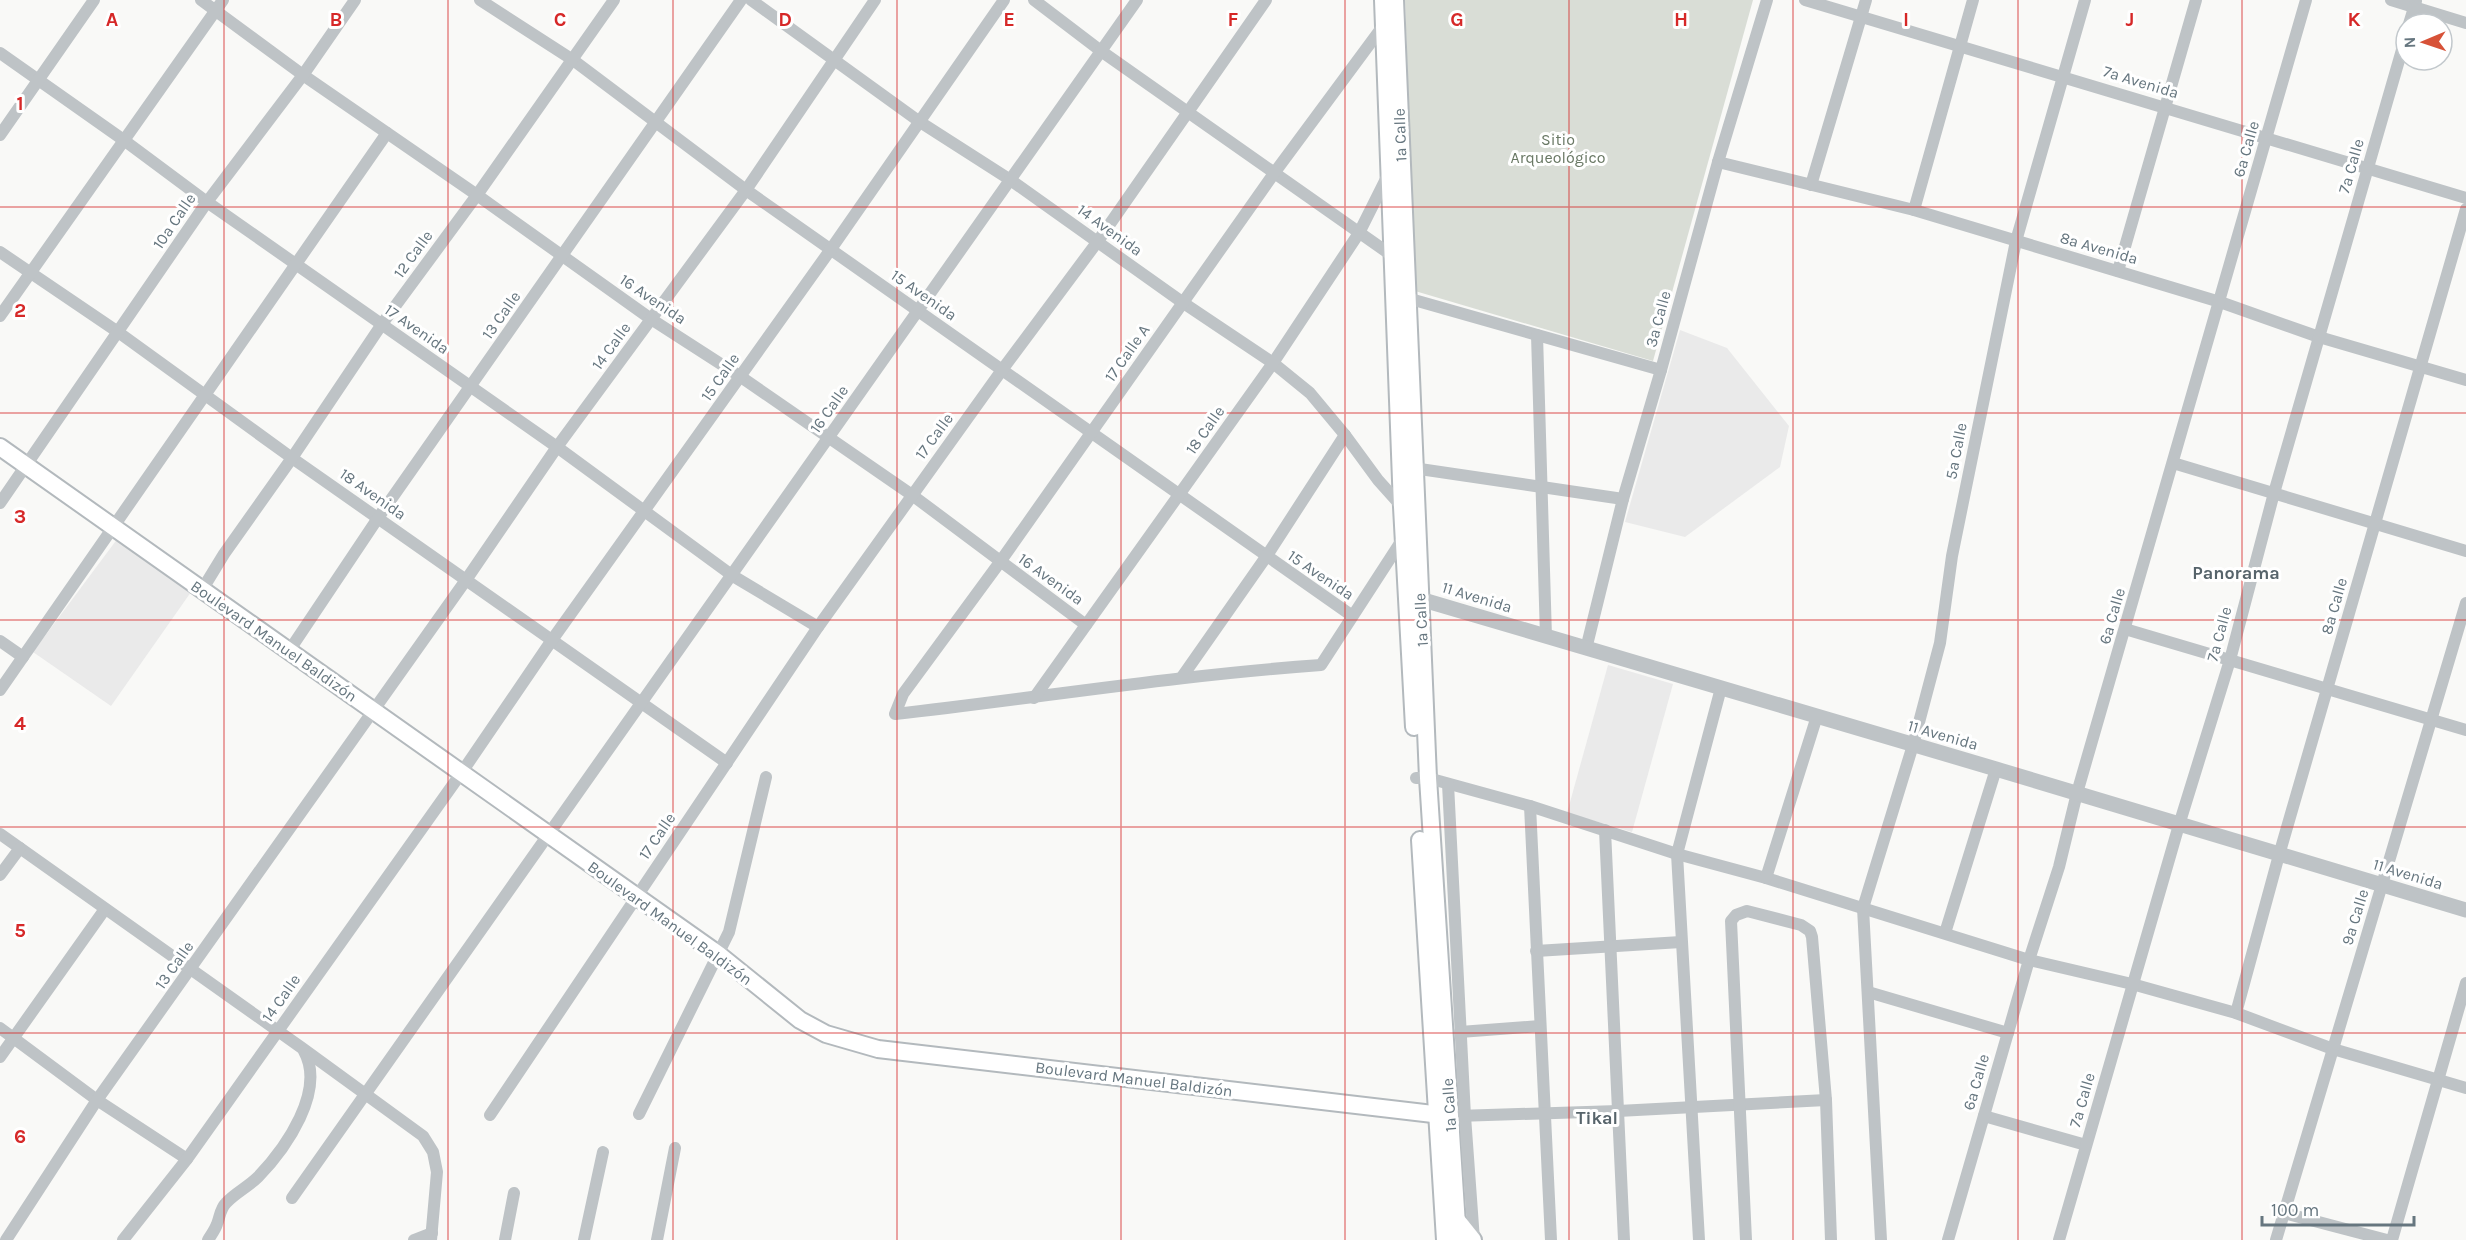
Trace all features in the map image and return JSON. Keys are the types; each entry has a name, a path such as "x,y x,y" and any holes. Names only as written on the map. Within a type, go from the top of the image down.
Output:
{"main road":[{"name":"1a Calle","path":"1383,0 1390,22 1407,298 1413,468 1414,599 1422,778 1451,1116 1445,1240"},
{"name":"1a Calle","path":"1395,0 1390,22 1389,172 1402,507 1412,532"},
{"name":"Boulevard Manuel Baldizón","path":"0,447 371,711 462,772 548,836 637,896 718,954 800,1020 825,1034 869,1047 1451,1116"},
{"name":"1a Calle","path":"1449,1191 1457,1220 1458,1240"},
{"path":"1457,1220 1474,1240"}],"street":[{"path":"0,135 94,0"},
{"name":"16 Avenida","path":"201,0 220,5 303,75 651,319 741,377 912,495 1086,625"},
{"name":"10a Calle","path":"26,466 207,202 303,75 355,0"},
{"name":"12 Calle","path":"202,590 224,554 382,324 477,195 614,0"},
{"name":"13 Calle","path":"289,651 378,518 741,0"},
{"name":"14 Avenida","path":"751,0 920,122 1009,179 1272,363 1310,393 1402,507"},
{"name":"14 Calle","path":"371,711 466,580 557,447 746,190 875,0"},
{"name":"15 Calle","path":"462,772 552,640 741,377 1004,0"},
{"path":"1034,0 1101,51 1394,257"},
{"name":"16 Calle","path":"548,836 1137,0"},
{"name":"17 Calle","path":"637,896 818,627 1002,370 1098,241 1266,0"},
{"name":"3a Calle","path":"1586,649 1623,499 1718,162 1767,0"},
{"name":"7a Avenida","path":"1805,0 2466,198"},
{"path":"1810,185 1866,0"},
{"path":"1914,210 1972,0"},
{"name":"5a Calle","path":"1863,908 1913,745 1940,644 1952,556 2016,241 2085,0"},
{"path":"2118,271 2196,0"},
{"name":"6a Calle","path":"1948,1240 2029,960 2059,867 2077,793 2306,0"},
{"path":"2391,0 2415,4 2466,23"},
{"name":"15 Avenida","path":"482,1 573,60 746,190 1351,615"},
{"path":"0,316 220,5"},
{"name":"17 Calle A","path":"1034,699 895,714 903,693 1000,562 1182,302 1275,172 1390,22"},
{"name":"17 Avenida","path":"0,53 207,202 557,447 733,576 818,627"},
{"name":"7a Calle","path":"2059,1240 2132,984 2230,660 2274,494 2396,72"},
{"path":"0,690 387,133"},
{"name":"8a Avenida","path":"1718,162 1914,210 2220,302 2319,337 2466,380"},
{"name":"18 Calle","path":"1034,699 1272,363 1359,233 1389,172"},
{"name":"8a Calle","path":"2236,1013 2279,855 2466,209"},
{"name":"18 Avenida","path":"0,252 118,332 292,458 727,763"},
{"path":"1407,298 1661,370"},
{"path":"1537,335 1546,637"},
{"path":"1182,677 1266,557 1346,435"},
{"path":"2173,463 2466,551"},
{"path":"0,503 26,466"},
{"path":"1413,468 1623,499"},
{"path":"1034,699 1182,677 1321,665 1351,615 1412,532"},
{"name":"11 Avenida","path":"1414,599 1817,716 2466,910"},
{"name":"9a Calle","path":"2276,1240 2466,603"},
{"path":"2126,629 2466,730"},
{"path":"0,641 23,657"},
{"path":"1697,1240 1692,1106 1677,854 1721,688"},
{"name":"13 Calle","path":"5,1236 97,1100 191,970 371,711"},
{"path":"1766,878 1817,716"},
{"path":"1946,933 1996,769"},
{"name":"14 Calle","path":"123,1240 187,1159 462,772"},
{"path":"639,1114 729,932 766,777"},
{"path":"1422,778 1530,806 1677,854 1766,878 2029,960 2132,984 2236,1013 2333,1048 2466,1088"},
{"name":"1a Calle","path":"1448,784 1461,1032 1451,1116 1474,1240"},
{"path":"1530,806 1551,1240"},
{"path":"1605,830 1624,1240"},
{"path":"0,834 278,1030 423,1136 433,1152 436,1172 432,1236 414,1240"},
{"path":"292,1198 548,836"},
{"path":"0,875 20,848"},
{"path":"489,1115 637,896"},
{"path":"1863,908 1881,1240"},
{"path":"0,1057 105,909"},
{"path":"1746,1240 1731,921 1736,915 1747,911 1801,925 1810,931 1812,937 1827,1100 1831,1240"},
{"path":"1536,951 1681,942"},
{"path":"2392,1240 2466,983"},
{"path":"1868,992 2008,1033"},
{"path":"1461,1032 1540,1026"},
{"path":"0,1028 97,1100 187,1159"},
{"path":"208,1240 225,1204 258,1177 281,1148 301,1115 309,1098 312,1079 310,1062 303,1048"},
{"path":"1451,1116 1618,1112 1827,1100"},
{"path":"1984,1116 2086,1145"},
{"path":"657,1240 675,1148"},
{"path":"584,1240 603,1152"},
{"path":"505,1240 514,1192"},
{"path":"2284,1213 2387,1240"}],"shaded area":[{"path":"1680,330 1727,348 1789,426 1780,467 1685,537 1625,522"},
{"path":"118,538 191,592 111,706 33,652"},
{"path":"1608,665 1673,684 1632,832 1567,813"}],"green space":[{"name":"Sitio Arqueológico","path":"1405,0 1753,0 1653,361 1415,291"}],"district":[{"name":"Panorama","path":"2236,573"},
{"name":"Tikal","path":"1597,1118"}]}
